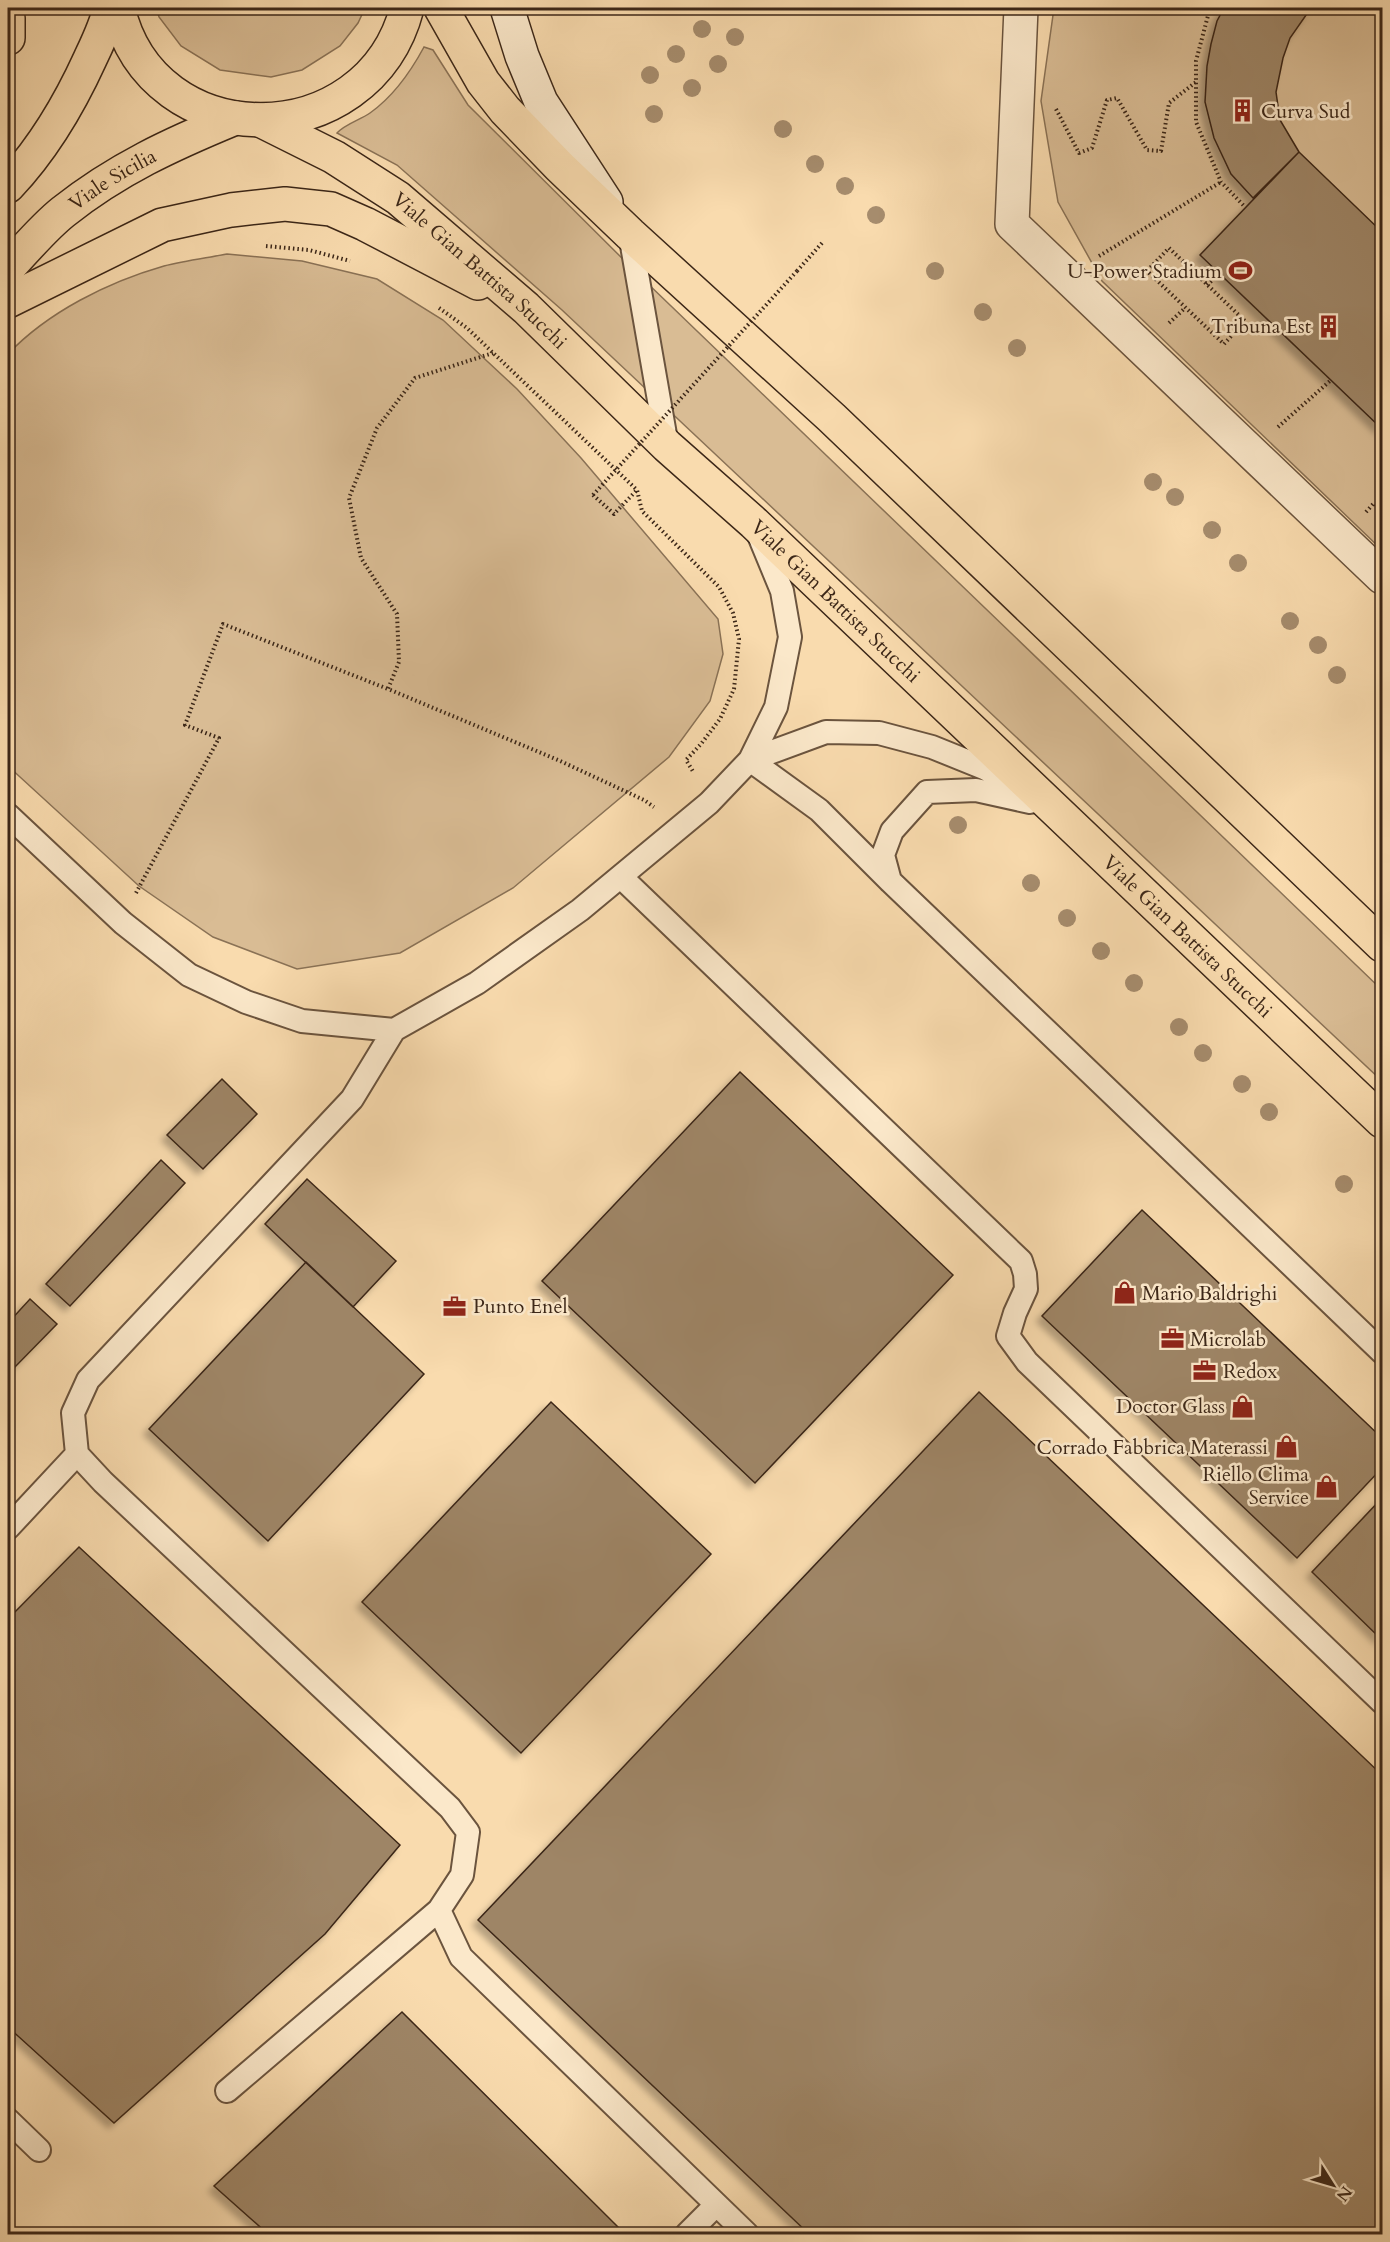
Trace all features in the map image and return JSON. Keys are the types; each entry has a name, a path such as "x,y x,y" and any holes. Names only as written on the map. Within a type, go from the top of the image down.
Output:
{"main road":[{"path":"8,186 32,157 69,103 107,20 110,8"},
{"name":"Viale Gian Battista Stucchi","path":"118,8 133,45 157,77 193,104 216,113 248,119 285,119 314,111 334,102 357,87 375,69 391,47 407,8"},
{"path":"441,8 483,82 505,110 559,166 832,418 1383,945"},
{"path":"8,18 8,38"},
{"name":"Viale Gian Battista Stucchi","path":"248,119 334,157 398,198 526,308 667,446 754,523 1383,1121"},
{"name":"Viale Sicilia","path":"8,268 61,214 125,168 159,150 248,119"},
{"path":"8,301 162,225 231,210 285,204 331,209 365,224 526,308"}],"street":[{"path":"507,8 522,56 541,102 625,229"},
{"path":"1022,8 1012,224 1383,577"}],"lane":[{"path":"625,229 667,446"},
{"path":"226,2091 439,1910 462,1875 468,1832 450,1808 103,1482 77,1454 73,1413 88,1380 352,1099 394,1030 477,983 580,910 681,826 750,760 776,707 789,637 782,591 754,523"},
{"path":"750,760 826,732 879,733 932,747 984,768 1052,806"},
{"path":"750,760 819,810 1383,1352"},
{"path":"890,880 883,855 892,831 927,792 976,790 1052,806"},
{"path":"8,815 123,923 189,975 246,1002 302,1021 394,1030"},
{"path":"621,877 1021,1261 1026,1288 1008,1336 1027,1362 1383,1702"},
{"path":"8,1528 77,1454"},
{"path":"439,1910 461,1958 747,2235"},
{"path":"8,2120 39,2150"},
{"path":"687,2235 716,2205"}],"path":[{"path":"1210,8 1196,61 1196,122 1221,182 1245,207"},
{"path":"1053,104 1079,153 1092,148 1107,100 1118,98 1147,150 1161,151 1168,103 1196,82"},
{"path":"1064,273 1091,261 1221,182"},
{"path":"636,490 614,514 593,495 822,243"},
{"path":"261,246 309,250 360,265"},
{"path":"1169,248 1207,285 1245,321 1224,344 1147,271 1169,248"},
{"path":"1207,285 1220,273"},
{"path":"432,303 466,328 636,490 642,511 719,587 733,613 739,639 734,689 720,720 686,759 698,780 716,795"},
{"path":"388,689 399,662 398,614 361,558 349,498 377,428 415,378 492,353"},
{"path":"1251,451 1331,380"},
{"path":"123,923 139,886 219,738 185,725 223,624 388,689 558,760 644,800 681,826"}],"shaded area":[{"path":"156,8 365,8 358,23 340,46 302,70 271,77 220,70 181,46 159,17"},
{"name":"U-Power Stadium","path":"1054,8 1382,8 1382,550 1102,281 1058,202 1041,101"},
{"path":"424,47 433,50 468,105 644,280 1382,990 1382,1081 562,310 397,165 337,133 370,113 387,99 407,75"},
{"path":"227,254 302,261 377,279 443,320 517,389 581,458 718,619 723,654 710,701 669,757 513,888 400,953 297,969 213,937 139,886 8,766 8,354 41,325 80,300 101,290 164,266"}],"building":[{"name":"Curva Sud","path":"1224,8 1311,8 1290,38 1276,92 1280,120 1299,152 1253,198 1231,174 1214,138 1205,102 1211,44 1217,21"},
{"name":"Tribuna Est","path":"1299,152 1382,232 1382,429 1200,255"},
{"path":"740,1072 953,1275 755,1483 542,1281"},
{"path":"222,1079 257,1114 203,1169 167,1135"},
{"path":"161,1160 185,1183 70,1306 46,1284"},
{"path":"307,1179 396,1261 353,1307 265,1224"},
{"path":"1142,1210 1382,1438 1382,1468 1297,1558 1042,1316"},
{"path":"306,1262 424,1374 268,1541 149,1429"},
{"path":"30,1299 57,1324 13,1369 8,1364 8,1323"},
{"path":"979,1392 1382,1775 1382,2234 809,2234 478,1920"},
{"path":"551,1402 711,1554 521,1753 362,1602"},
{"path":"1382,1498 1382,1640 1312,1572"},
{"path":"79,1547 400,1845 325,1934 114,2123 8,2027 8,1619"},
{"path":"402,2012 623,2234 268,2234 214,2186"}],"place":[{"name":"Curva Sud","path":"1243,111"},
{"name":"U-Power Stadium","path":"1240,271"},
{"name":"Tribuna Est","path":"1329,326"},
{"name":"Mario Baldrighi","path":"1124,1293"},
{"name":"Punto Enel","path":"455,1306"},
{"name":"Microlab","path":"1172,1339"},
{"name":"Redox","path":"1205,1371"},
{"name":"Doctor Glass","path":"1243,1406"},
{"name":"Corrado Fabbrica Materassi","path":"1286,1447"},
{"name":"Riello Clima Service","path":"1327,1486"}]}
